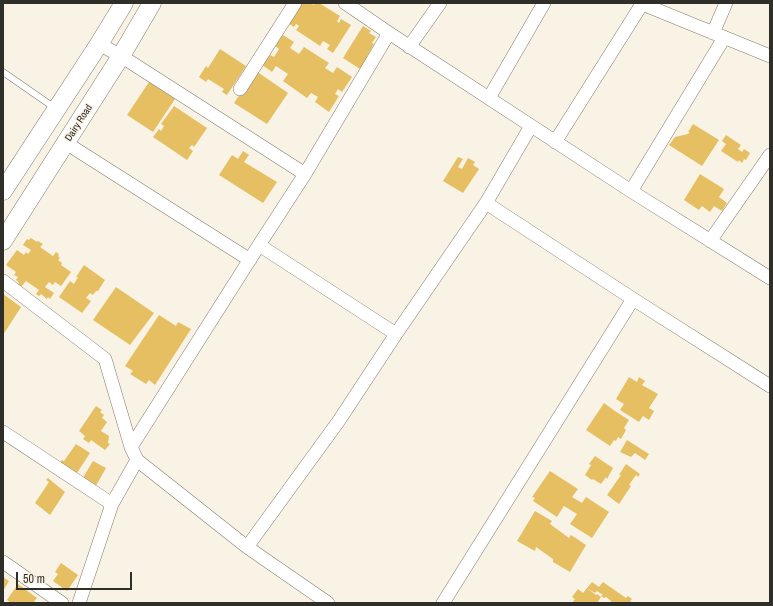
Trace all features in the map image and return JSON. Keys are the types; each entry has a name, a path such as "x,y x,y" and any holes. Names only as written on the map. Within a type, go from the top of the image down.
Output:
{"main road":[{"path":"3,191 124,3"},
{"name":"Dairy Road","path":"3,241 121,56 152,3"}],"street":[{"path":"240,89 295,3"},
{"path":"345,3 555,142 770,278"},
{"path":"410,47 440,3"},
{"path":"489,98 544,3"},
{"path":"555,142 641,3 770,56"},
{"path":"631,191 719,35 726,3"},
{"path":"131,447 305,174 389,33"},
{"path":"99,44 121,56 305,174"},
{"path":"247,547 338,422 396,334 486,203 531,126"},
{"path":"66,143 250,260"},
{"path":"710,241 770,155"},
{"path":"486,203 770,386"},
{"path":"259,245 396,334"},
{"path":"3,281 105,359 131,447 137,460 247,547 328,603"},
{"path":"443,603 633,299"},
{"path":"3,432 112,504"},
{"path":"79,603 112,504 137,460"},
{"path":"3,562 62,603"}],"lane":[{"path":"3,72 56,109"}],"building":[{"path":"299,3 310,3 314,5 315,3 319,3 340,16 337,21 339,23 341,19 351,25 333,53 327,49 330,45 323,41 320,46 296,30 299,26 296,24 294,27 286,22"},
{"path":"363,26 371,31 369,33 376,37 372,43 374,44 367,56 368,57 360,69 343,58"},
{"path":"283,35 294,42 290,48 299,54 304,47 329,63 325,68 333,73 337,67 352,77 342,92 338,89 335,94 339,96 329,112 315,102 318,97 311,93 307,98 283,81 288,74 276,66 272,72 262,65 270,55 274,57 279,49 275,46"},
{"path":"220,49 246,66 227,95 222,92 224,89 208,79 206,82 199,77 206,66 208,68"},
{"path":"256,71 288,93 267,124 234,103"},
{"path":"149,82 175,99 153,132 127,115"},
{"path":"174,106 207,128 194,147 192,145 189,148 193,151 187,160 153,137 159,129 161,131 164,126 161,124"},
{"path":"693,124 719,140 702,166 669,145 675,137 688,134"},
{"path":"726,135 741,145 738,149 742,152 744,149 750,153 746,160 744,159 742,163 721,151 726,144 722,141"},
{"path":"243,151 249,155 244,162 277,182 263,203 219,175 232,155 238,159"},
{"path":"458,157 463,159 458,167 462,169 468,158 475,162 473,165 479,169 463,193 443,181"},
{"path":"700,174 724,189 719,197 727,203 722,211 714,206 710,212 702,206 699,210 684,200"},
{"path":"31,238 43,244 40,247 53,256 56,252 59,254 58,256 60,258 58,260 62,263 61,265 71,272 61,286 55,282 53,285 49,282 45,287 54,293 50,299 48,297 47,299 41,294 39,296 36,294 39,290 26,281 21,287 18,284 19,282 16,280 18,277 14,275 16,272 6,265 17,250 24,255 26,252 28,254 31,250 23,245 27,239 29,240"},
{"path":"84,265 105,280 98,291 96,291 93,295 90,293 86,298 91,301 82,313 59,297 70,281 74,284 78,277 76,277"},
{"path":"116,287 154,313 130,345 93,320"},
{"path":"3,294 21,307 3,335"},
{"path":"159,315 176,326 178,322 191,329 155,385 149,380 146,384 130,374 133,371 125,366"},
{"path":"629,377 637,382 639,377 645,381 642,385 658,394 649,408 654,411 649,420 643,416 639,422 620,410 624,404 616,399"},
{"path":"604,403 629,420 624,428 626,430 621,439 618,437 610,446 586,430"},
{"path":"96,406 102,410 100,412 104,415 102,418 107,422 101,431 109,436 108,443 110,444 105,450 91,440 89,443 83,439 85,436 79,431"},
{"path":"627,440 649,454 645,460 635,453 631,457 620,452"},
{"path":"76,444 90,453 75,476 58,465 62,460 64,461"},
{"path":"595,456 613,468 607,479 606,477 601,484 585,475 591,465 589,464"},
{"path":"93,461 106,468 94,489 81,481"},
{"path":"626,464 640,474 638,477 636,475 629,485 631,486 619,504 607,495 621,475 619,475"},
{"path":"550,471 578,489 572,497 582,503 586,497 609,512 592,538 570,524 577,514 564,506 557,517 533,501 535,498 532,497"},
{"path":"48,478 65,492 50,515 35,503 49,482 46,480"},
{"path":"535,511 552,521 550,524 569,538 571,535 586,545 570,572 553,562 553,559 536,547 535,551 517,541"},
{"path":"61,563 78,575 67,591 53,581 58,574 55,572"},
{"path":"3,577 9,581 3,591"},
{"path":"592,582 599,587 603,582 626,598 628,596 632,599 630,601 633,603 611,603 611,601 606,597 604,598 601,596 603,595 597,591 595,593 587,588"},
{"path":"18,584 37,598 33,603 11,603 7,600"},
{"path":"587,588 601,597 597,603 572,603 575,599 572,597 578,589 583,593"}]}
